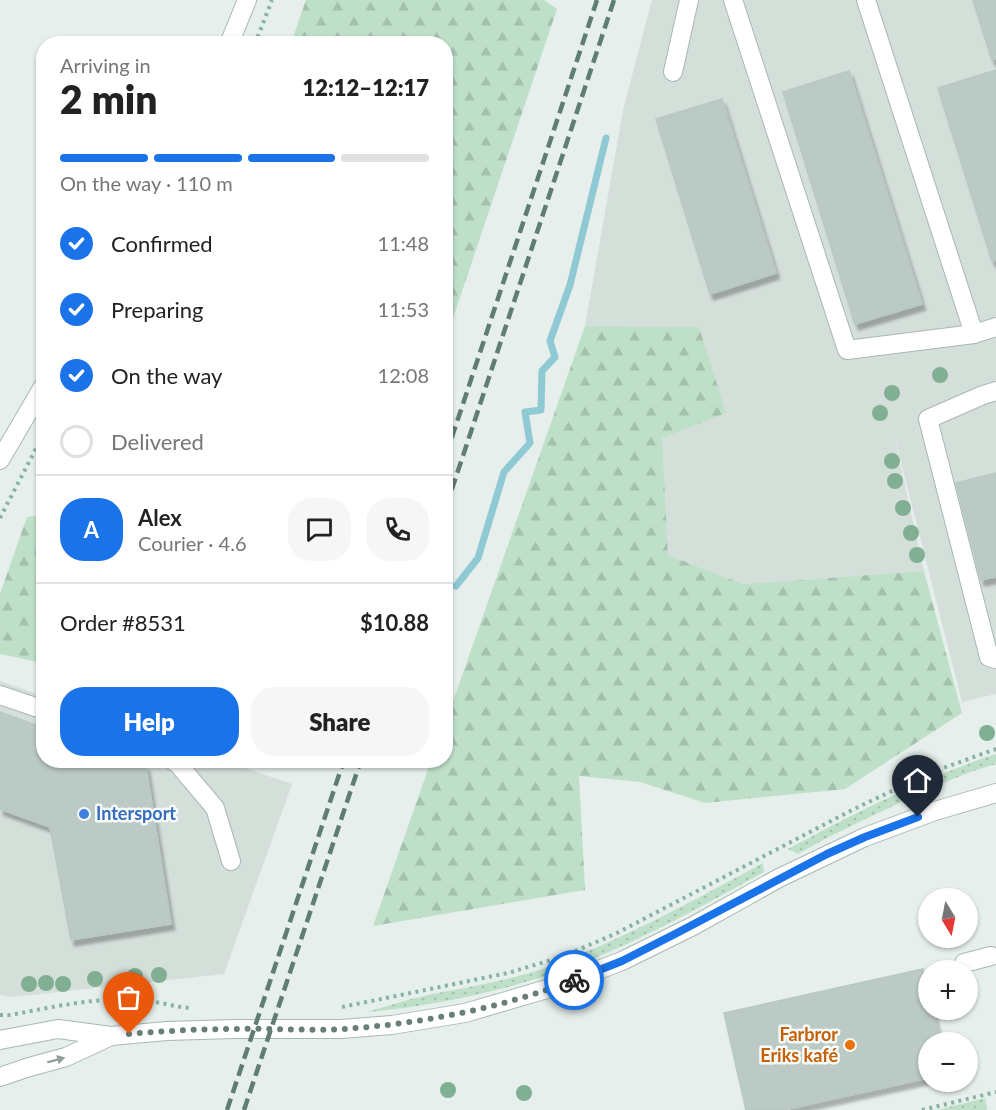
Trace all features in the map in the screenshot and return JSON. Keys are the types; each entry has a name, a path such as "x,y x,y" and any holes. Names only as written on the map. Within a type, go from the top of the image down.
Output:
{"street":[{"path":"232,36 247,0"},
{"path":"673,72 689,0"},
{"path":"733,0 847,350 974,334 996,327"},
{"path":"866,0 974,334"},
{"path":"996,391 983,394 928,419 989,657 996,658"},
{"path":"0,460 36,399"},
{"path":"0,695 36,707"},
{"path":"181,768 215,808 231,861"},
{"path":"0,1040 58,1029 111,1035 235,1029 341,1029 392,1025 465,1012 554,987 622,961 865,837 935,811 996,793"},
{"path":"976,960 991,956"},
{"path":"0,1077 66,1057 111,1035"}],"path":[{"path":"258,36 272,0"},
{"path":"0,518 36,448"},
{"path":"335,1008 508,973 561,957 615,934 922,776 996,749"},
{"path":"0,1015 108,1000 142,1000 200,1009"},
{"path":"922,1110 996,1092"}],"shaded area":[{"path":"652,0 996,0 996,694 962,702 893,431 924,571 743,584 668,555 661,438 585,326 623,110"},
{"path":"0,681 36,694 36,768 245,768 292,784 224,974 13,997 0,995"}],"green space":[{"path":"306,0 544,0 557,9 453,318 453,36 293,36"},
{"path":"585,326 699,327 726,413 662,438 668,555 743,584 924,571 962,713 845,789 705,803 640,782 579,776 585,890 373,926 429,768 453,768 453,701"},
{"path":"36,516 36,662 0,654 0,594 27,517"},
{"path":"996,754 996,764 931,788 798,854 788,849 916,785"},
{"path":"763,863 764,872 651,933 580,964 502,989 448,1001 367,1012 411,999 512,978 545,968 629,933"},
{"path":"985,1098 987,1110 937,1110"}],"building":[{"path":"973,0 996,0 996,59 992,60"},
{"path":"996,70 996,260 992,261 938,88"},
{"path":"849,71 922,304 855,324 783,92"},
{"path":"722,99 776,273 710,294 656,119"},
{"path":"996,473 996,577 981,580 956,483"},
{"name":"Intersport","path":"0,712 36,725 36,768 146,768 171,924 71,940 50,827 0,809"},
{"path":"918,970 918,1020 935,1020 938,1032 918,1032 918,1080 783,1110 746,1110 724,1013"}],"waterway":[{"path":"456,586 478,558 504,472 530,443 525,412 541,410 542,371 555,357 550,341 570,285 606,138"}],"railway":[{"path":"453,434 597,0"},
{"path":"453,486 614,0"},
{"path":"227,1110 341,768"},
{"path":"244,1110 358,768"}],"way so far":[{"path":"129,1034 235,1029 341,1029 392,1025 465,1012 574,980"}],"place":[{"name":"Intersport","path":"84,814"},
{"name":"Farbror Eriks kafé","path":"850,1045"}],"route":[{"path":"574,980 622,961 693,926 827,854 918,817"}]}
